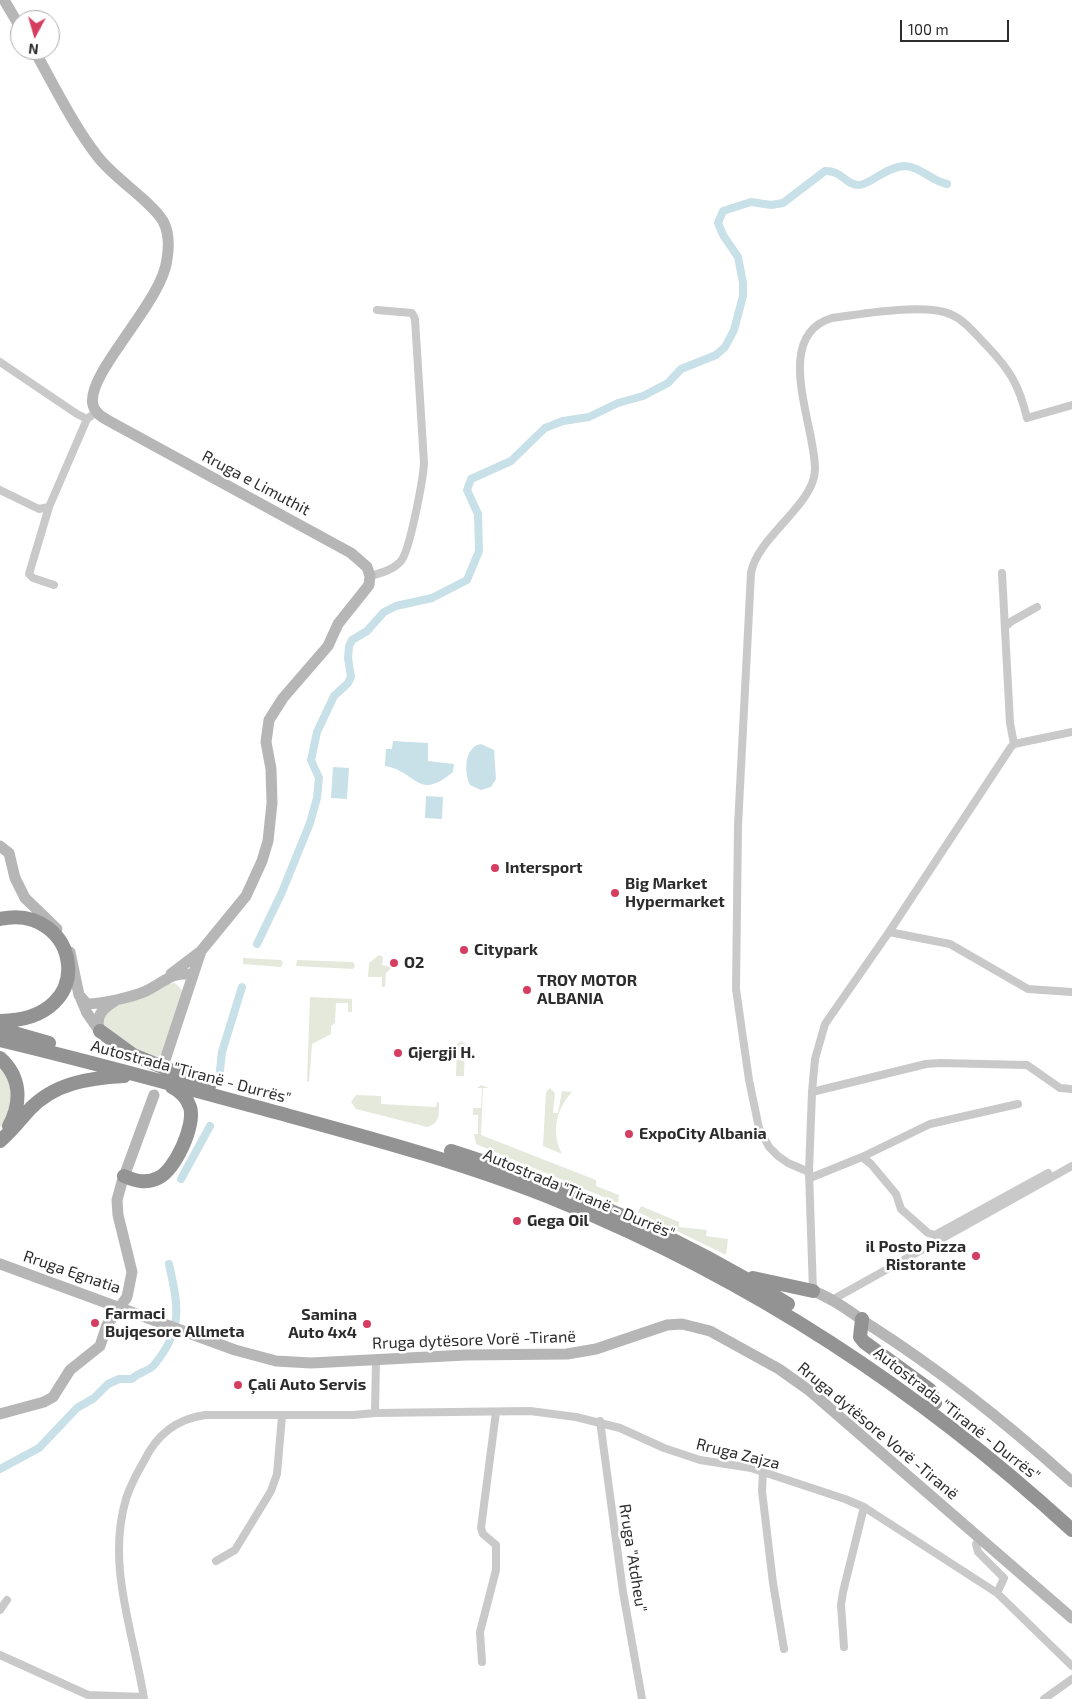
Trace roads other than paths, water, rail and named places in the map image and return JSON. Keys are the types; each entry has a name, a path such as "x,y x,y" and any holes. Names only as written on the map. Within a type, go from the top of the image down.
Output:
{"highway":[{"path":"0,919 23,918 45,926 59,940 67,957 68,967 68,976 61,996 47,1010 31,1017 0,1021"},
{"name":"Autostrada \"Tiranë - Durrës\"","path":"0,1029 415,1140 502,1168 606,1208 735,1273 836,1333 935,1403 1009,1462 1072,1518"},
{"path":"100,1031 133,1055 209,1086"},
{"name":"Autostrada \"Tiranë - Durrës\"","path":"0,1040 148,1077 460,1164 572,1206 683,1257 794,1318 892,1383 1002,1468 1072,1530"},
{"path":"0,1058 11,1071 18,1094 14,1117 0,1136"},
{"path":"0,1141 41,1099 60,1088 104,1077 148,1077"},
{"path":"124,1176 146,1182 162,1176 171,1167 188,1132 191,1116 188,1102 180,1093 162,1082"},
{"path":"735,1273 813,1291"},
{"path":"862,1319 860,1337 864,1342 930,1390 935,1403"}],"main road":[{"path":"40,60 98,157 157,214 166,227 168,236 167,260 162,280 99,378 93,400 92,415"},
{"name":"Rruga e Limuthit","path":"92,415 109,421 350,553 367,567 370,576"},
{"path":"156,985 201,951 246,896 262,861 268,841 272,803 271,769 266,742 269,720 283,698 328,646 338,624 368,585 370,576"},
{"path":"0,846 10,853 15,878 25,898 55,927 67,943 74,964 79,995 86,1013 100,1031"},
{"path":"165,1060 201,951"},
{"path":"168,976 180,973 193,975"},
{"path":"100,1031 97,1025 100,1013 114,1001 165,981 178,981 186,985 188,995"},
{"path":"79,995 88,1004 124,998"},
{"name":"Rruga Egnatia","path":"0,1264 121,1308 129,1291 132,1272 117,1207 118,1192 154,1095"},
{"path":"813,1291 832,1300 862,1319 944,1376 999,1418 1072,1482"},
{"path":"0,1414 44,1402 53,1397 70,1370 100,1346 107,1325 121,1308"},
{"name":"Rruga dytësore Vorë -Tiranë","path":"121,1308 250,1355 281,1361 311,1363 466,1354 567,1354 609,1346 667,1325 698,1326 793,1378 980,1539 1025,1575 1072,1618"}],"street":[{"path":"1018,1104 930,1124 862,1157 810,1175 778,1156 769,1147 759,1128 749,1080 736,989 738,826 751,573 756,557 814,481 814,450 801,383 801,355 804,342 812,327 820,322 832,318 914,309 937,310 959,319 1005,365 1020,391 1027,418 1072,404"},
{"path":"370,576 393,568 403,557 422,483 424,463 416,319 412,313 378,310"},
{"path":"0,362 92,415 49,507 29,574 33,578 54,585"},
{"path":"0,490 38,509 49,507"},
{"path":"1002,573 1010,723 1014,744"},
{"path":"1004,627 1037,607"},
{"path":"813,1291 810,1175 812,1092 815,1060 825,1024 889,932 1000,762 1014,744 1072,732"},
{"path":"889,932 950,944 1028,989 1072,992"},
{"path":"812,1092 926,1064 940,1063 1028,1065 1060,1088 1072,1089"},
{"path":"862,1157 896,1194 901,1209 931,1235 938,1234 1048,1174"},
{"path":"832,1300 1072,1166"},
{"path":"375,1413 376,1360"},
{"path":"482,1662 481,1626 498,1558 496,1545 483,1534 481,1528 496,1412"},
{"name":"Rruga Zajza","path":"143,1698 119,1576 121,1523 131,1486 156,1441 164,1432 184,1420 205,1415 282,1416 496,1412 555,1413 600,1421 700,1460 740,1465 864,1507 997,1593 1072,1666"},
{"path":"216,1561 235,1550 271,1491 277,1474 282,1416"},
{"name":"Rruga \"Atdheu\"","path":"600,1421 621,1582 642,1699"},
{"path":"763,1472 762,1491 773,1583 784,1649"},
{"path":"844,1647 841,1605 864,1507"},
{"path":"980,1539 976,1544 978,1552 1004,1578 997,1593"},
{"path":"0,1610 6,1600"},
{"path":"0,1655 88,1695 143,1698"},
{"path":"1044,1699 1072,1679"}],"water":[{"path":"393,741 428,743 428,761 454,764 453,772 441,781 424,785 396,769 385,766 386,749 392,749"},
{"path":"481,744 494,750 496,779 491,787 481,790 470,785 466,767 471,750"},
{"path":"333,767 349,768 347,799 331,798"},
{"path":"426,796 443,797 442,819 425,818"}],"waterway":[{"path":"257,944 282,892 310,823 317,798 319,778 311,760 317,732 334,696 348,683 351,677 348,658 349,646 352,640 367,631 384,612 396,606 432,598 467,580 479,551 478,514 467,490 471,479 511,461 545,428 563,421 589,417 618,403 643,396 668,383 681,369 716,355 725,347 734,330 743,296 743,283 738,257 723,235 718,223 723,211 751,202 771,205 783,203 825,171 836,173 850,183 859,185 891,169 904,166 915,168 947,184"},
{"path":"220,1070 222,1052 242,987"},
{"path":"181,1179 210,1126"},
{"path":"0,1469 39,1448 77,1408 94,1398 108,1384 119,1379 132,1379 154,1365 170,1340 176,1316 175,1292 169,1264"}],"place":[{"name":"Intersport","path":"495,868"},
{"name":"Big Market Hypermarket","path":"615,893"},
{"name":"Citypark","path":"464,950"},
{"name":"O2","path":"394,963"},
{"name":"TROY MOTOR ALBANIA","path":"527,990"},
{"name":"Gjergji H.","path":"398,1053"},
{"name":"ExpoCity Albania","path":"629,1134"},
{"name":"Gega Oil","path":"517,1221"},
{"name":"il Posto Pizza Ristorante","path":"976,1256"},
{"name":"Farmaci Bujqesore Allmeta","path":"95,1323"},
{"name":"Samina Auto 4x4","path":"367,1324"},
{"name":"Çali Auto Servis","path":"238,1385"}]}
